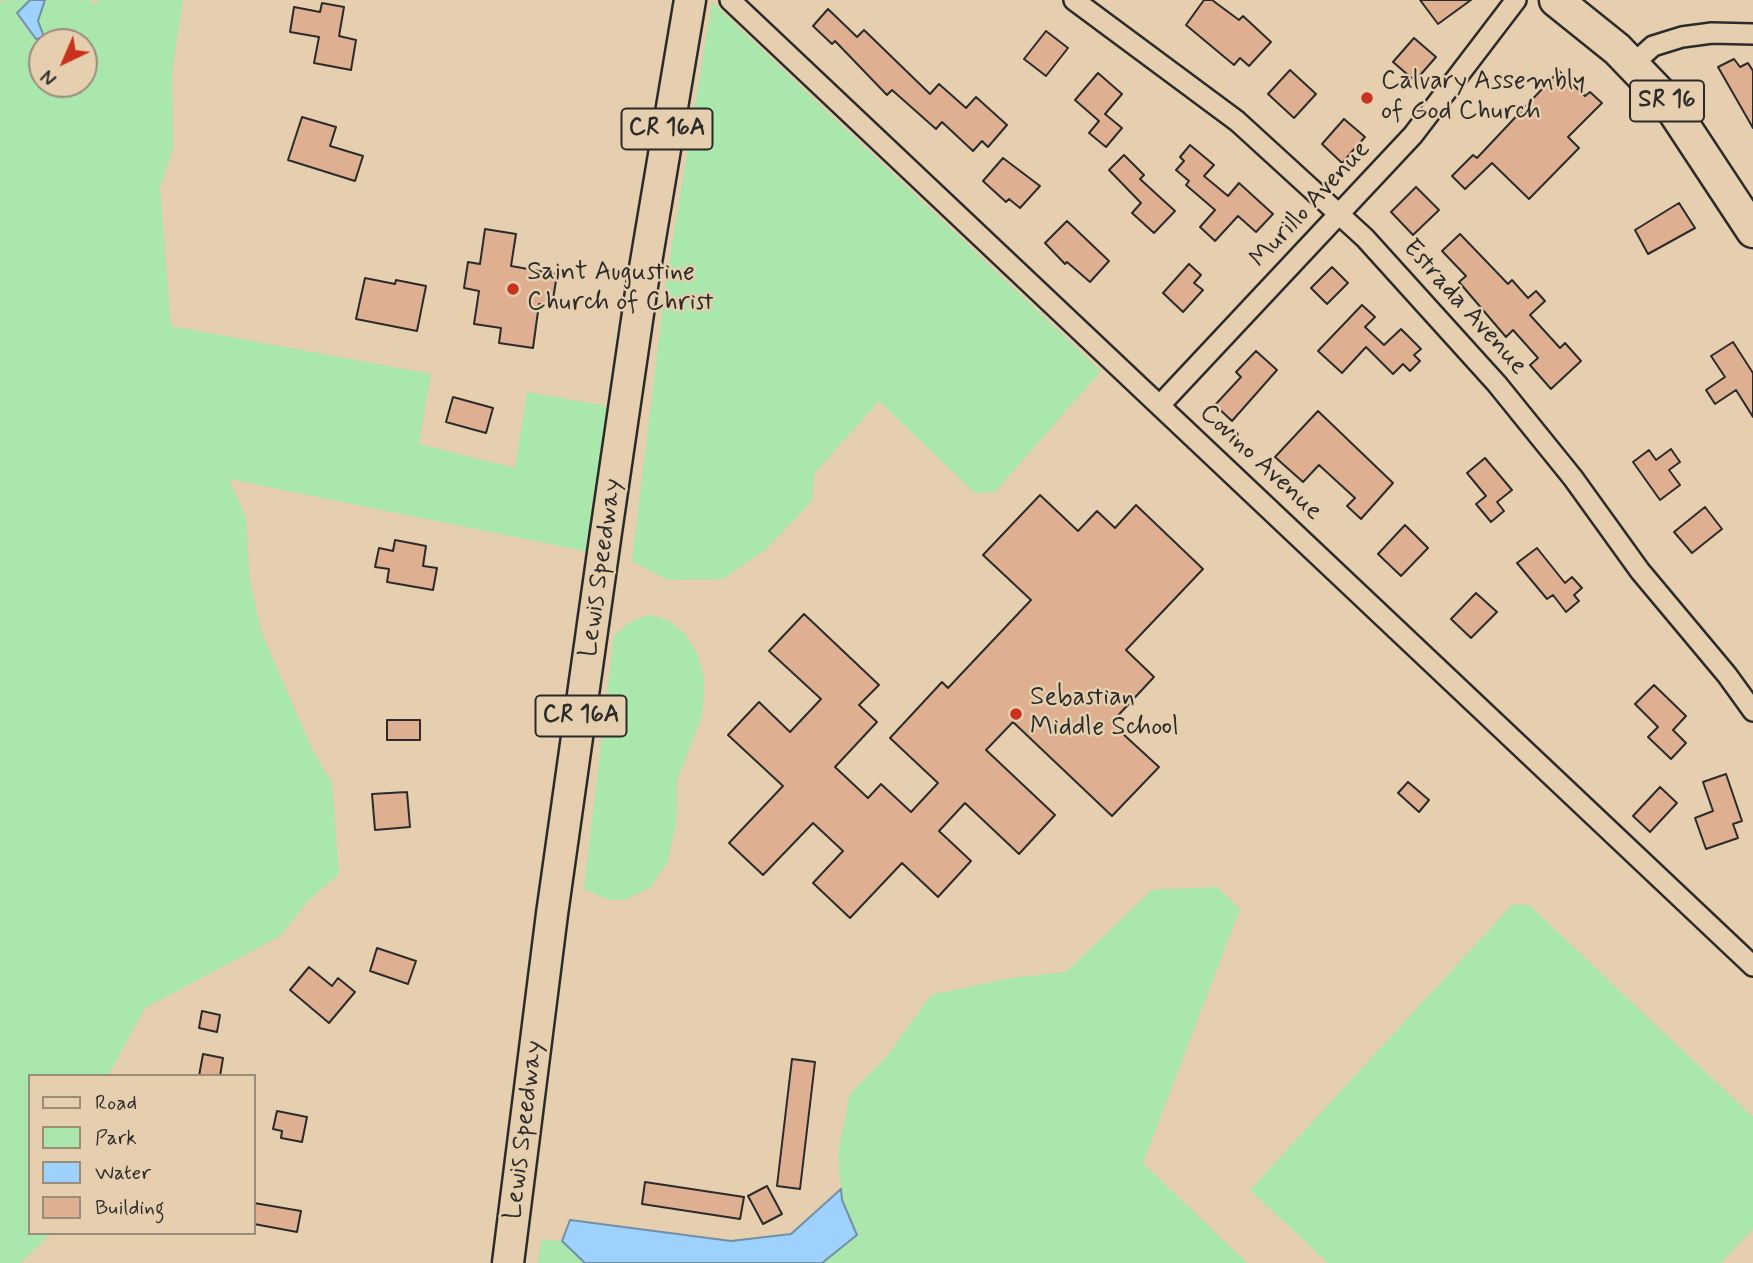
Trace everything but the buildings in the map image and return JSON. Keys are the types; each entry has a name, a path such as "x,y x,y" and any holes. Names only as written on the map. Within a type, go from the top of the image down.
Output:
{"highway":[{"name":"SR 16","path":"1556,0 1633,64 1668,102 1753,231"}],"main road":[{"name":"Lewis Speedway","path":"509,1263 552,914 605,538 642,286 690,0"}],"street":[{"name":"Covino Avenue","path":"730,0 1753,966"},
{"name":"Estrada Avenue","path":"1074,0 1237,121 1339,212 1416,292 1497,384 1573,478 1640,571 1753,711"},
{"name":"Murillo Avenue","path":"1160,405 1413,135 1517,0"},
{"path":"1633,64 1653,46 1682,37 1712,33 1753,34"},
{"path":"1736,687 1753,700"}],"green space":[{"path":"30,0 24,6 20,20 28,30 28,98 98,98 98,28 40,28 38,21 45,0 90,0 93,5 100,0 183,0 172,72 173,148 160,187 171,326 431,374 419,444 515,468 527,392 617,408 594,553 229,479 246,518 250,581 261,631 313,751 332,783 339,874 309,900 280,936 145,1008 109,1074 28,1074 28,1235 50,1235 20,1263 0,1263 0,2"},
{"path":"712,2 1101,371 995,492 975,493 879,401 814,474 812,501 765,550 723,579 668,580 632,561 666,282"},
{"path":"650,615 668,620 684,633 697,653 704,678 704,698 701,718 677,781 676,825 667,863 650,888 624,900 610,900 584,889 614,635 632,621"},
{"path":"1217,887 1240,909 1143,1163 1247,1263 822,1263 857,1235 842,1200 838,1153 850,1094 887,1056 931,995 1011,978 1066,972 1152,890"},
{"path":"1512,905 1529,905 1753,1117 1753,1229 1721,1263 1328,1263 1250,1190"},
{"path":"541,1240 562,1241 585,1263 538,1263"}],"water":[{"path":"30,0 45,0 38,21 41,28 28,28 17,13"},
{"path":"841,1189 842,1200 857,1235 822,1263 585,1263 562,1241 570,1220 731,1241 791,1234"}],"place":[{"name":"Calvary Assembly of God Church","path":"1367,98"},
{"name":"Saint Augustine Church of Christ","path":"513,289"},
{"name":"Sebastian Middle School","path":"1016,714"}]}
